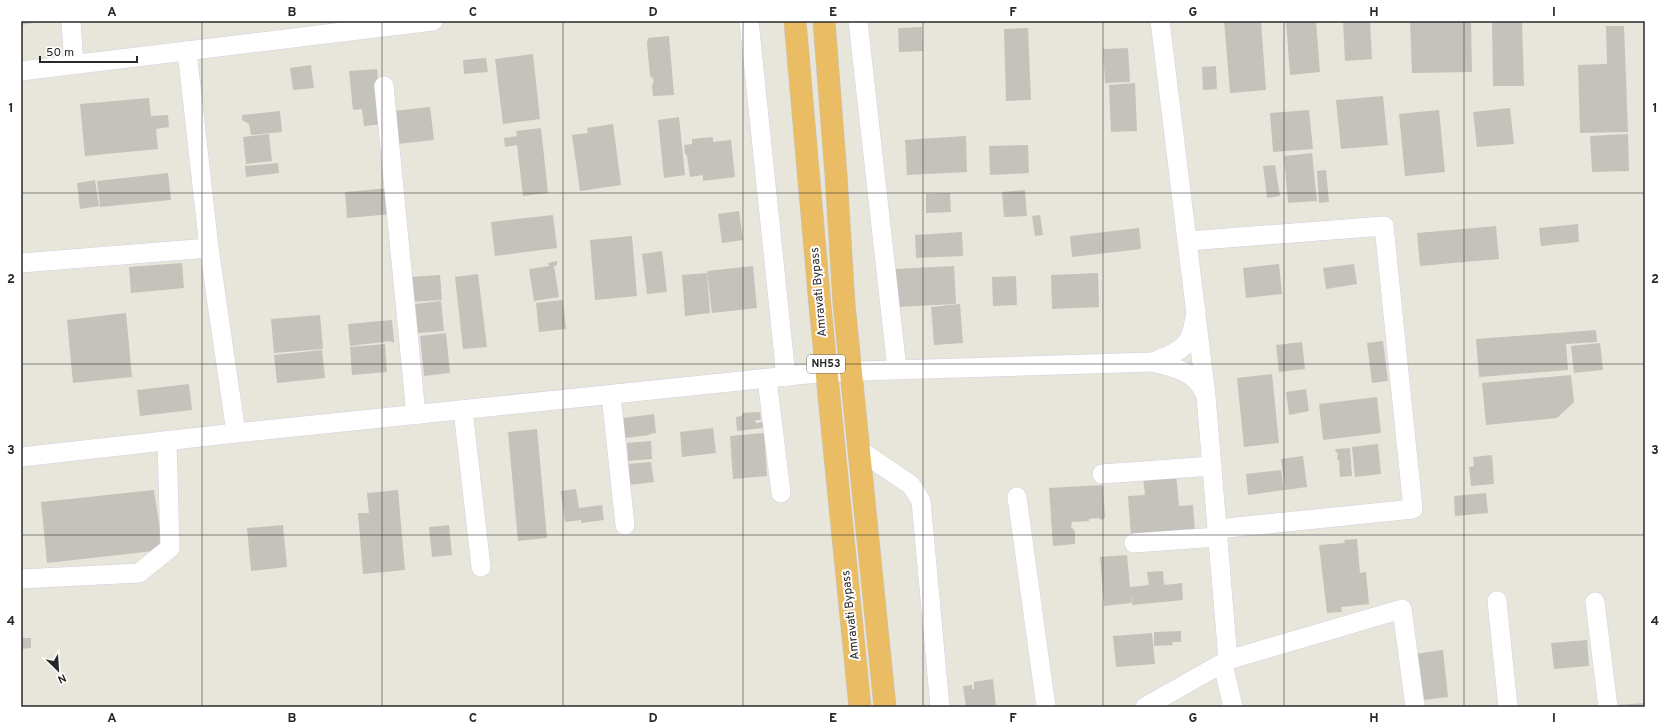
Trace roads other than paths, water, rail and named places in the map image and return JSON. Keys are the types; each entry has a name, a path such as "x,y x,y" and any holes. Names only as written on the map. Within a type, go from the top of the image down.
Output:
{"highway":[{"name":"Amravati Bypass","path":"795,21 827,372 860,707"},
{"name":"Amravati Bypass","path":"824,21 836,167 844,304 885,707"}],"street":[{"path":"71,21 74,64"},
{"path":"21,71 187,51 382,24 433,21"},
{"path":"749,21 776,378 781,493"},
{"path":"858,21 897,369"},
{"path":"1161,22 1188,241 1200,358 1206,396 1218,533 1225,662 1233,707"},
{"path":"187,51 209,248 236,433"},
{"path":"384,86 416,415"},
{"path":"1134,543 1413,509 1384,226 1188,241"},
{"path":"21,263 209,248"},
{"path":"1153,362 1172,355 1186,345 1194,328 1196,310"},
{"path":"21,457 236,433 827,372 1153,362 1174,366 1192,376 1202,386 1206,396"},
{"path":"611,395 625,525"},
{"path":"463,410 481,567"},
{"path":"21,579 139,573 170,548 167,441"},
{"path":"859,450 911,485 921,501 940,707"},
{"path":"1102,474 1212,466"},
{"path":"1017,498 1046,707"},
{"path":"1497,601 1508,707"},
{"path":"1595,602 1608,707"},
{"path":"1145,707 1225,662 1402,609 1414,707"}]}
